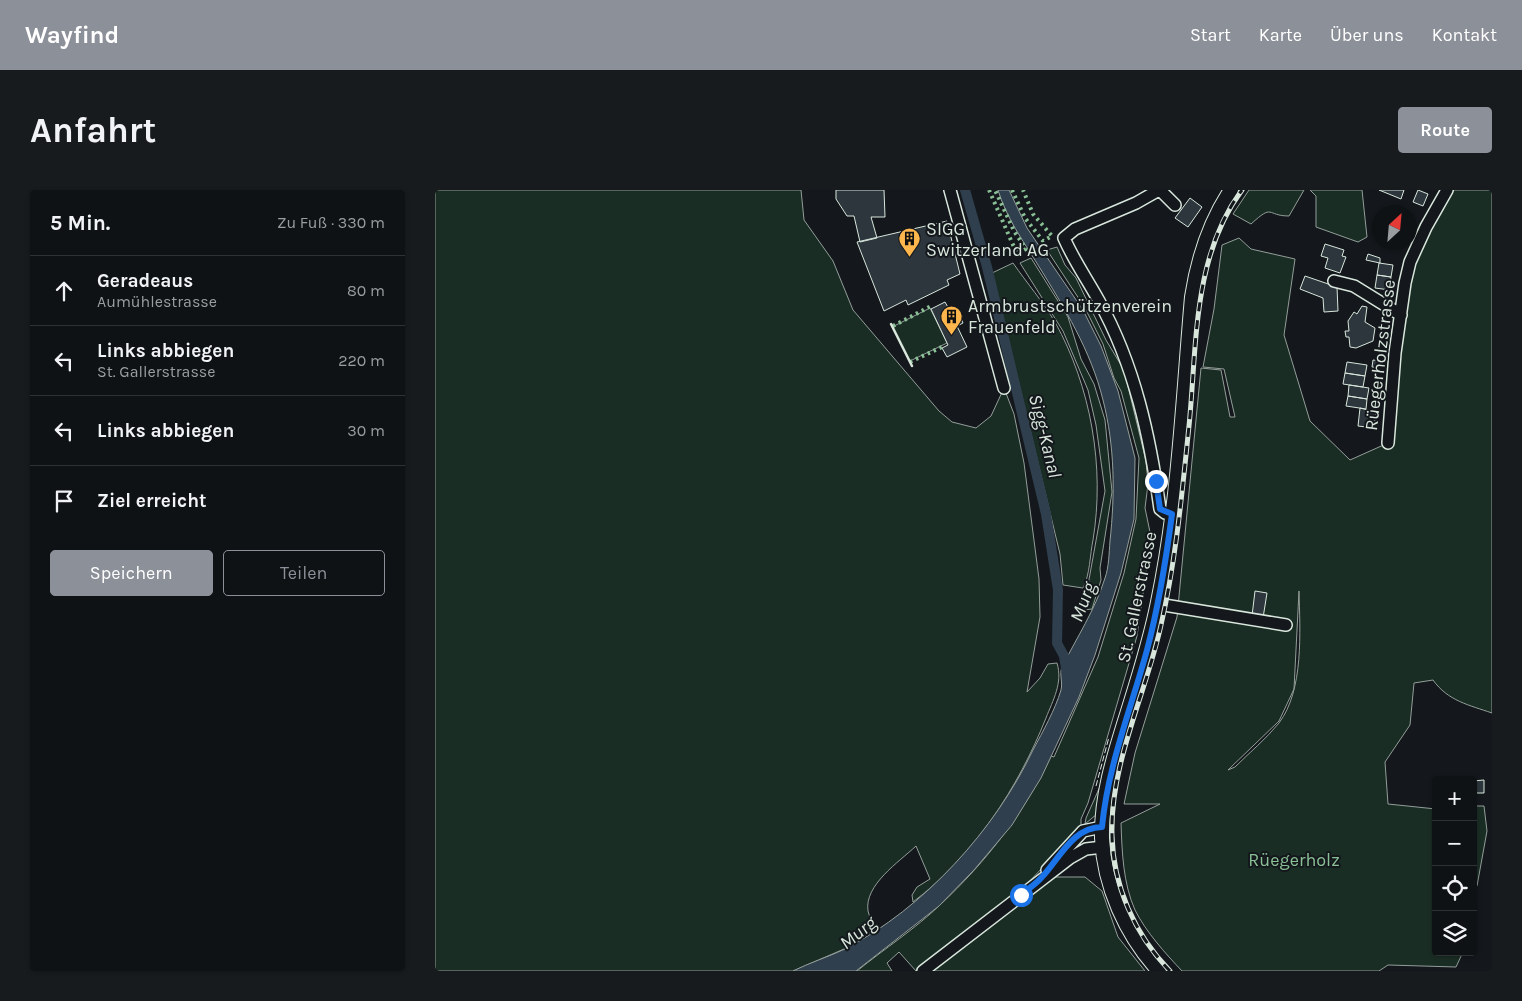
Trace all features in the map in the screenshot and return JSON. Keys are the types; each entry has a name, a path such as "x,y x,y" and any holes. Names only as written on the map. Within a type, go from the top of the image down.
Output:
{"main road":[{"name":"St. Gallerstrasse","path":"1159,971 1139,946 1127,926 1109,881 1103,847 1102,827 1113,762 1147,650 1158,604 1172,514 1195,283 1205,240 1215,216 1231,190"}],"street":[{"path":"950,190 1004,388"},
{"path":"1172,514 1160,509 1148,431 1128,365 1099,301 1074,262 1064,238 1075,229 1136,203 1160,190 1175,206"},
{"name":"Rüegerholzstrasse","path":"1388,443 1395,353 1405,283 1410,262 1426,227 1447,190"},
{"path":"1334,281 1354,286 1401,315"},
{"path":"1158,604 1286,625"},
{"path":"1043,876 1048,868 1079,835 1091,828 1102,827"},
{"path":"923,971 1043,876 1077,853 1086,849 1103,847"}],"green space":[{"path":"435,190 801,190 804,220 833,261 853,310 939,411 952,422 976,428 991,416 1004,388 1014,414 1024,463 1039,579 1040,617 1027,692 1040,678 1048,664 1057,663 1059,670 1058,684 1052,705 1022,770 1008,795 975,842 956,864 913,902 912,895 917,887 930,879 916,846 884,875 871,892 868,901 868,911 876,929 844,949 793,971 435,971"},
{"path":"1249,190 1304,190 1289,216 1267,212 1251,224 1233,214"},
{"path":"1310,190 1362,190 1367,237 1358,242 1316,227 1316,196"},
{"name":"Rüegerholz","path":"1447,190 1492,190 1492,713 1452,698 1433,680 1414,683 1410,725 1385,762 1388,804 1432,809 1432,956 1461,956 1456,967 1388,965 1379,971 1182,971 1150,934 1135,910 1126,878 1121,823 1160,804 1124,804 1135,753 1177,617 1201,368 1221,370 1230,417 1235,417 1224,369 1203,367 1214,309 1222,245 1239,238 1251,249 1295,259 1284,335 1310,421 1350,460 1388,443 1405,283","holes":["1299,591 1300,642 1294,689","1294,689 1287,709 1279,723 1263,740 1235,767 1228,770 1279,721"]},
{"path":"1057,247 1065,265 1076,278 1106,340 1124,370 1146,461 1148,484 1145,508 1151,537 1137,636 1088,803 1081,819 1081,827 1026,885 916,971 899,952 887,963 892,971 857,971 910,931 957,889 1003,836 1016,817 1051,756 1054,757 1098,657 1124,573 1136,519 1139,458 1121,391 1114,378 1103,344 1085,308 1047,250"},
{"path":"1031,258 1068,317 1081,359 1094,384 1105,420 1112,492 1100,568 1101,580 1092,609 1084,610 1081,600 1088,585 1105,491 1096,425 1088,390 1063,331 1020,263"},
{"path":"1013,263 1055,322 1078,373 1086,400 1096,456 1097,484 1093,540 1083,588 1063,585 1060,554 992,273"},
{"path":"930,308 947,343 910,361 892,327"},
{"path":"1102,782 1097,814 1085,824 1086,818"},
{"path":"1477,806 1484,806 1487,831 1477,886"},
{"path":"1052,877 1085,877 1102,891 1118,937 1145,971 931,971"}],"water":[{"path":"998,190 1009,190 1027,228 1083,310 1101,346 1118,391 1135,458 1134,519 1121,573 1095,655 1079,697 1041,778 1012,825 974,870 939,906 856,971 793,971 845,949 874,932 902,912 929,889 978,837 999,809 1017,780 1049,720 1061,690 1062,667 1091,612 1106,574 1112,523 1113,470 1110,435 1098,382 1076,330 1015,229"}],"building":[{"path":"836,190 884,190 885,217 871,217 877,238 860,242 854,216 847,216 836,199"},
{"path":"1379,190 1404,190 1401,199"},
{"path":"1418,190 1428,194 1423,206 1413,202"},
{"path":"1190,198 1202,207 1188,227 1175,218"},
{"name":"SIGG Switzerland AG","path":"947,221 960,274 947,280 949,285 908,305 906,300 884,311 857,242"},
{"path":"1325,244 1344,250 1342,256 1346,257 1340,273 1325,268 1328,258 1321,256"},
{"path":"1368,254 1380,258 1380,263 1366,260"},
{"path":"1379,263 1393,265 1391,277 1377,275"},
{"path":"1377,275 1391,277 1390,290 1375,288"},
{"path":"1305,276 1337,287 1338,311 1324,312 1323,298 1300,289"},
{"name":"Armbrustschützenverein Frauenfeld","path":"945,302 950,311 956,308 963,323 957,326 967,347 947,357 942,348 948,345 931,309"},
{"path":"1362,306 1367,307 1365,322 1375,328 1373,341 1356,348 1350,347 1349,337 1346,337 1345,331 1349,331 1348,321 1354,312 1357,314"},
{"path":"1373,360 1380,361 1379,368 1372,367"},
{"path":"1347,362 1367,365 1365,376 1345,373"},
{"path":"1345,373 1365,376 1363,387 1343,384"},
{"path":"1349,385 1369,388 1367,399 1348,396"},
{"path":"1348,396 1367,399 1366,409 1346,406"},
{"path":"1360,408 1376,412 1374,428 1358,426"},
{"path":"1255,591 1267,593 1263,618 1252,616"},
{"path":"1484,780 1484,793 1477,793 1477,781"}],"waterway":[{"name":"Sigg-Kanal","path":"965,190 987,267 1046,514 1058,590 1057,643 1064,656 1067,675"}],"railway":[{"path":"1170,971 1146,942 1128,909 1113,854 1113,808 1123,755 1155,651 1171,576 1184,476 1196,334 1205,273 1214,244 1226,216 1242,190"}],"hedge":[{"path":"989,190 1017,254 1026,249 1014,231 995,190"},
{"path":"1012,190 1025,218 1043,241 1052,236 1033,214 1023,190"},
{"path":"893,326 931,306"},
{"path":"910,362 944,346"}],"fence":[{"path":"1096,786 1109,737"}],"wall":[{"path":"891,324 912,366"}],"place":[{"name":"SIGG Switzerland AG","path":"910,258"},
{"name":"Armbrustschützenverein Frauenfeld","path":"952,335"}],"route":[{"path":"1021,895 1043,876 1048,868 1083,831 1102,827 1109,777 1147,650 1164,572 1172,514 1162,512 1160,509 1156,481"}],"water label":[{"name":"Murg","path":"1083,602"},
{"name":"Murg","path":"858,933"}]}
